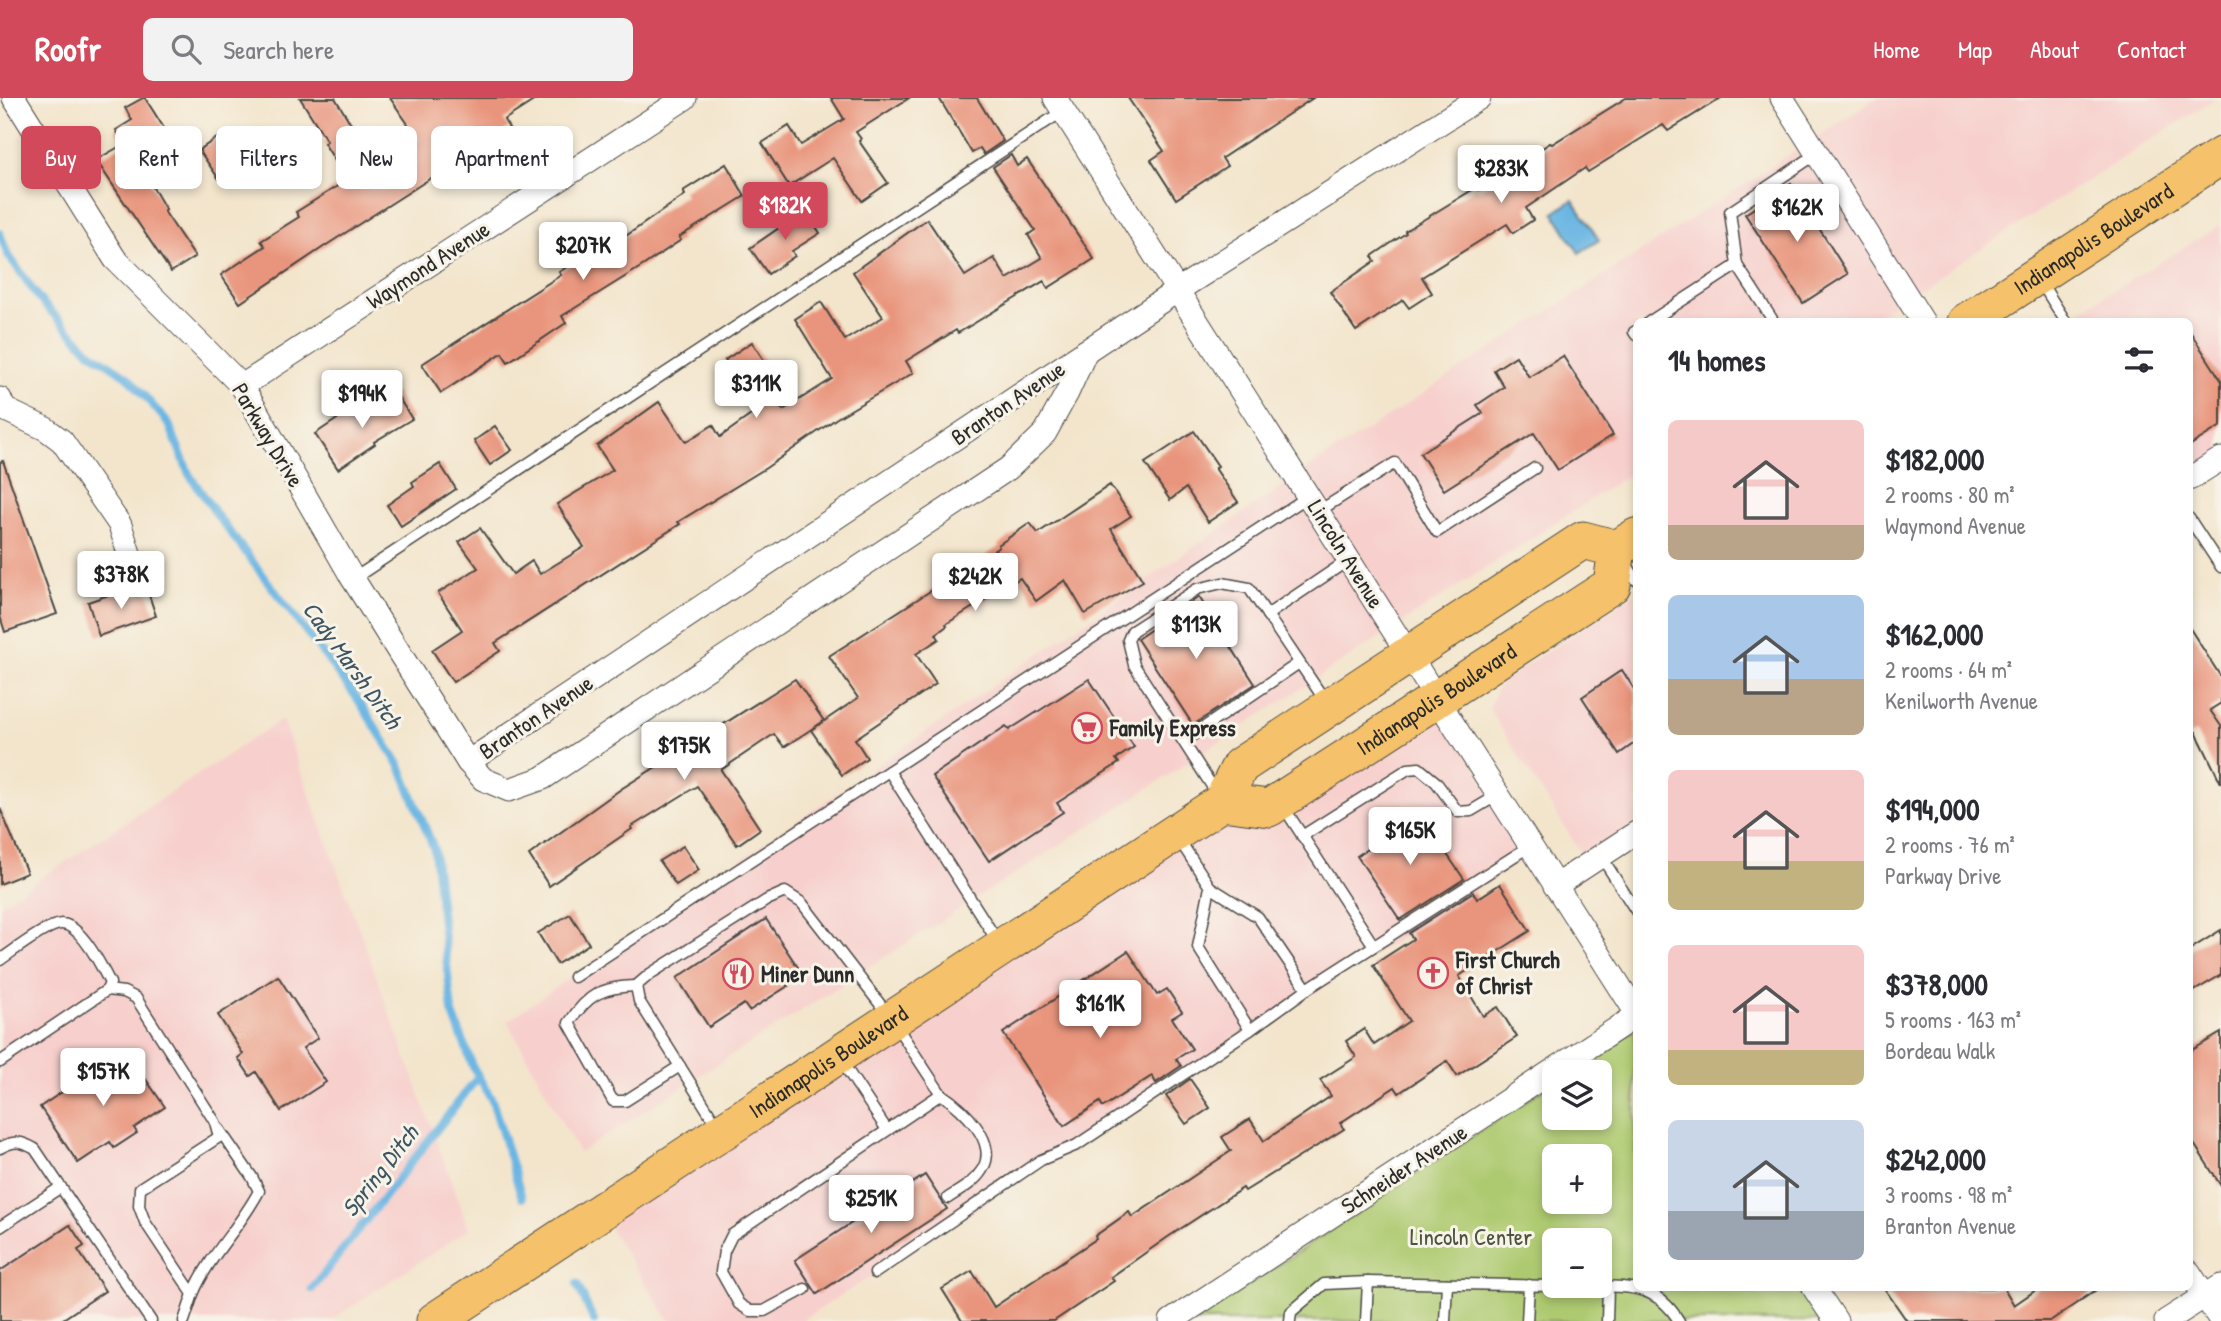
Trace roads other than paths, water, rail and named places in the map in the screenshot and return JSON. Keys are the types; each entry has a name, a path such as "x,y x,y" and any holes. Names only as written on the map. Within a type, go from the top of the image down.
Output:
{"highway":[{"name":"Indianapolis Boulevard","path":"1974,318 2221,156"},
{"path":"1222,802 1240,766 1583,540 1627,543"},
{"name":"Indianapolis Boulevard","path":"435,1321 1222,802 1269,808 1612,585 1627,543"}],"street":[{"name":"Parkway Drive","path":"14,98 115,259 242,386 353,579 468,762"},
{"name":"Waymond Avenue","path":"242,386 685,98"},
{"name":"Branton Avenue","path":"1086,351 1045,433 1009,468 543,778 509,790 483,779 468,762 1086,351 1178,290 1479,98"},
{"path":"1782,98 1921,318"},
{"name":"Lincoln Avenue","path":"1059,104 1350,559 1633,1009"},
{"path":"1,407 46,429 62,441 120,525 138,582"},
{"path":"2193,476 2221,459"},
{"path":"1555,886 1633,835"},
{"name":"Schneider Avenue","path":"1171,1321 1633,1016"},
{"path":"2193,1275 2213,1291 2221,1321"},
{"path":"1816,1291 1836,1321"},
{"path":"2166,1321 2213,1291"}],"lane":[{"path":"353,579 1059,104"},
{"path":"1771,318 1737,265 1730,212 1818,153"},
{"path":"1655,318 1737,265"},
{"path":"2037,276 2063,318"},
{"path":"575,977 889,771 1314,503 1395,463 1437,532 1535,468"},
{"path":"2193,523 2221,567"},
{"path":"1627,543 1633,568"},
{"path":"1267,615 1350,559"},
{"path":"1222,802 1134,665 1128,640 1132,631 1197,589 1223,583 1249,588 1329,707"},
{"path":"1184,741 1299,663"},
{"path":"1302,836 1408,769 1419,768 1436,782 1458,812 1471,811 1498,795"},
{"path":"889,771 1002,947"},
{"path":"1280,801 1374,946"},
{"path":"1175,833 1210,887 1258,917 1307,989"},
{"path":"875,1273 1041,1160 1077,1145 1307,989 1530,846"},
{"path":"1601,856 1633,906"},
{"path":"1210,887 1198,947 1250,1030"},
{"path":"680,1066 625,1101 613,1101 569,1023 583,1003 613,986 636,986 650,974 755,907 785,892 802,903 893,1021 941,1094 961,1107 976,1125 987,1150 984,1168 972,1183 948,1198"},
{"path":"0,960 51,926 62,924 78,930 110,983 107,990 0,1062"},
{"path":"636,986 639,1001 722,1132"},
{"path":"107,990 124,992 136,998 259,1191 250,1208 203,1270 184,1321"},
{"path":"839,1056 887,1130"},
{"path":"805,1289 764,1311 750,1311 739,1304 721,1272 724,1251 732,1235 941,1094"},
{"path":"193,1294 145,1222 139,1206 140,1188 219,1137 215,1122"},
{"path":"0,1148 10,1142 22,1141 35,1149 151,1321"},
{"path":"0,1227 61,1187"},
{"path":"1366,1321 1368,1282"},
{"path":"1290,1321 1291,1312 1324,1284 1368,1282 1542,1286"},
{"path":"1446,1321 1447,1284"},
{"path":"1527,1321 1529,1285"},
{"path":"1612,1287 1633,1288"},
{"path":"1645,1291 1654,1293 1679,1321"},
{"path":"1607,1321 1608,1298"}],"water":[{"path":"1573,200 1599,240 1579,253 1554,213"}],"waterway":[{"name":"Cady Marsh Ditch","path":"0,233 7,253 40,300 88,350 129,378 169,424 189,474 219,518 357,698 400,766 434,849 452,1011 473,1067 492,1100 522,1198"},
{"name":"Spring Ditch","path":"312,1289 478,1077"},
{"name":"Cady Marsh Ditch","path":"577,1284 594,1321"}],"place":[{"name":"Family Express","path":"1087,728"},
{"name":"First Church of Christ","path":"1433,973"},
{"name":"Miner Dunn","path":"738,974"}],"park label":[{"name":"Lincoln Center","path":"1471,1237"}]}
